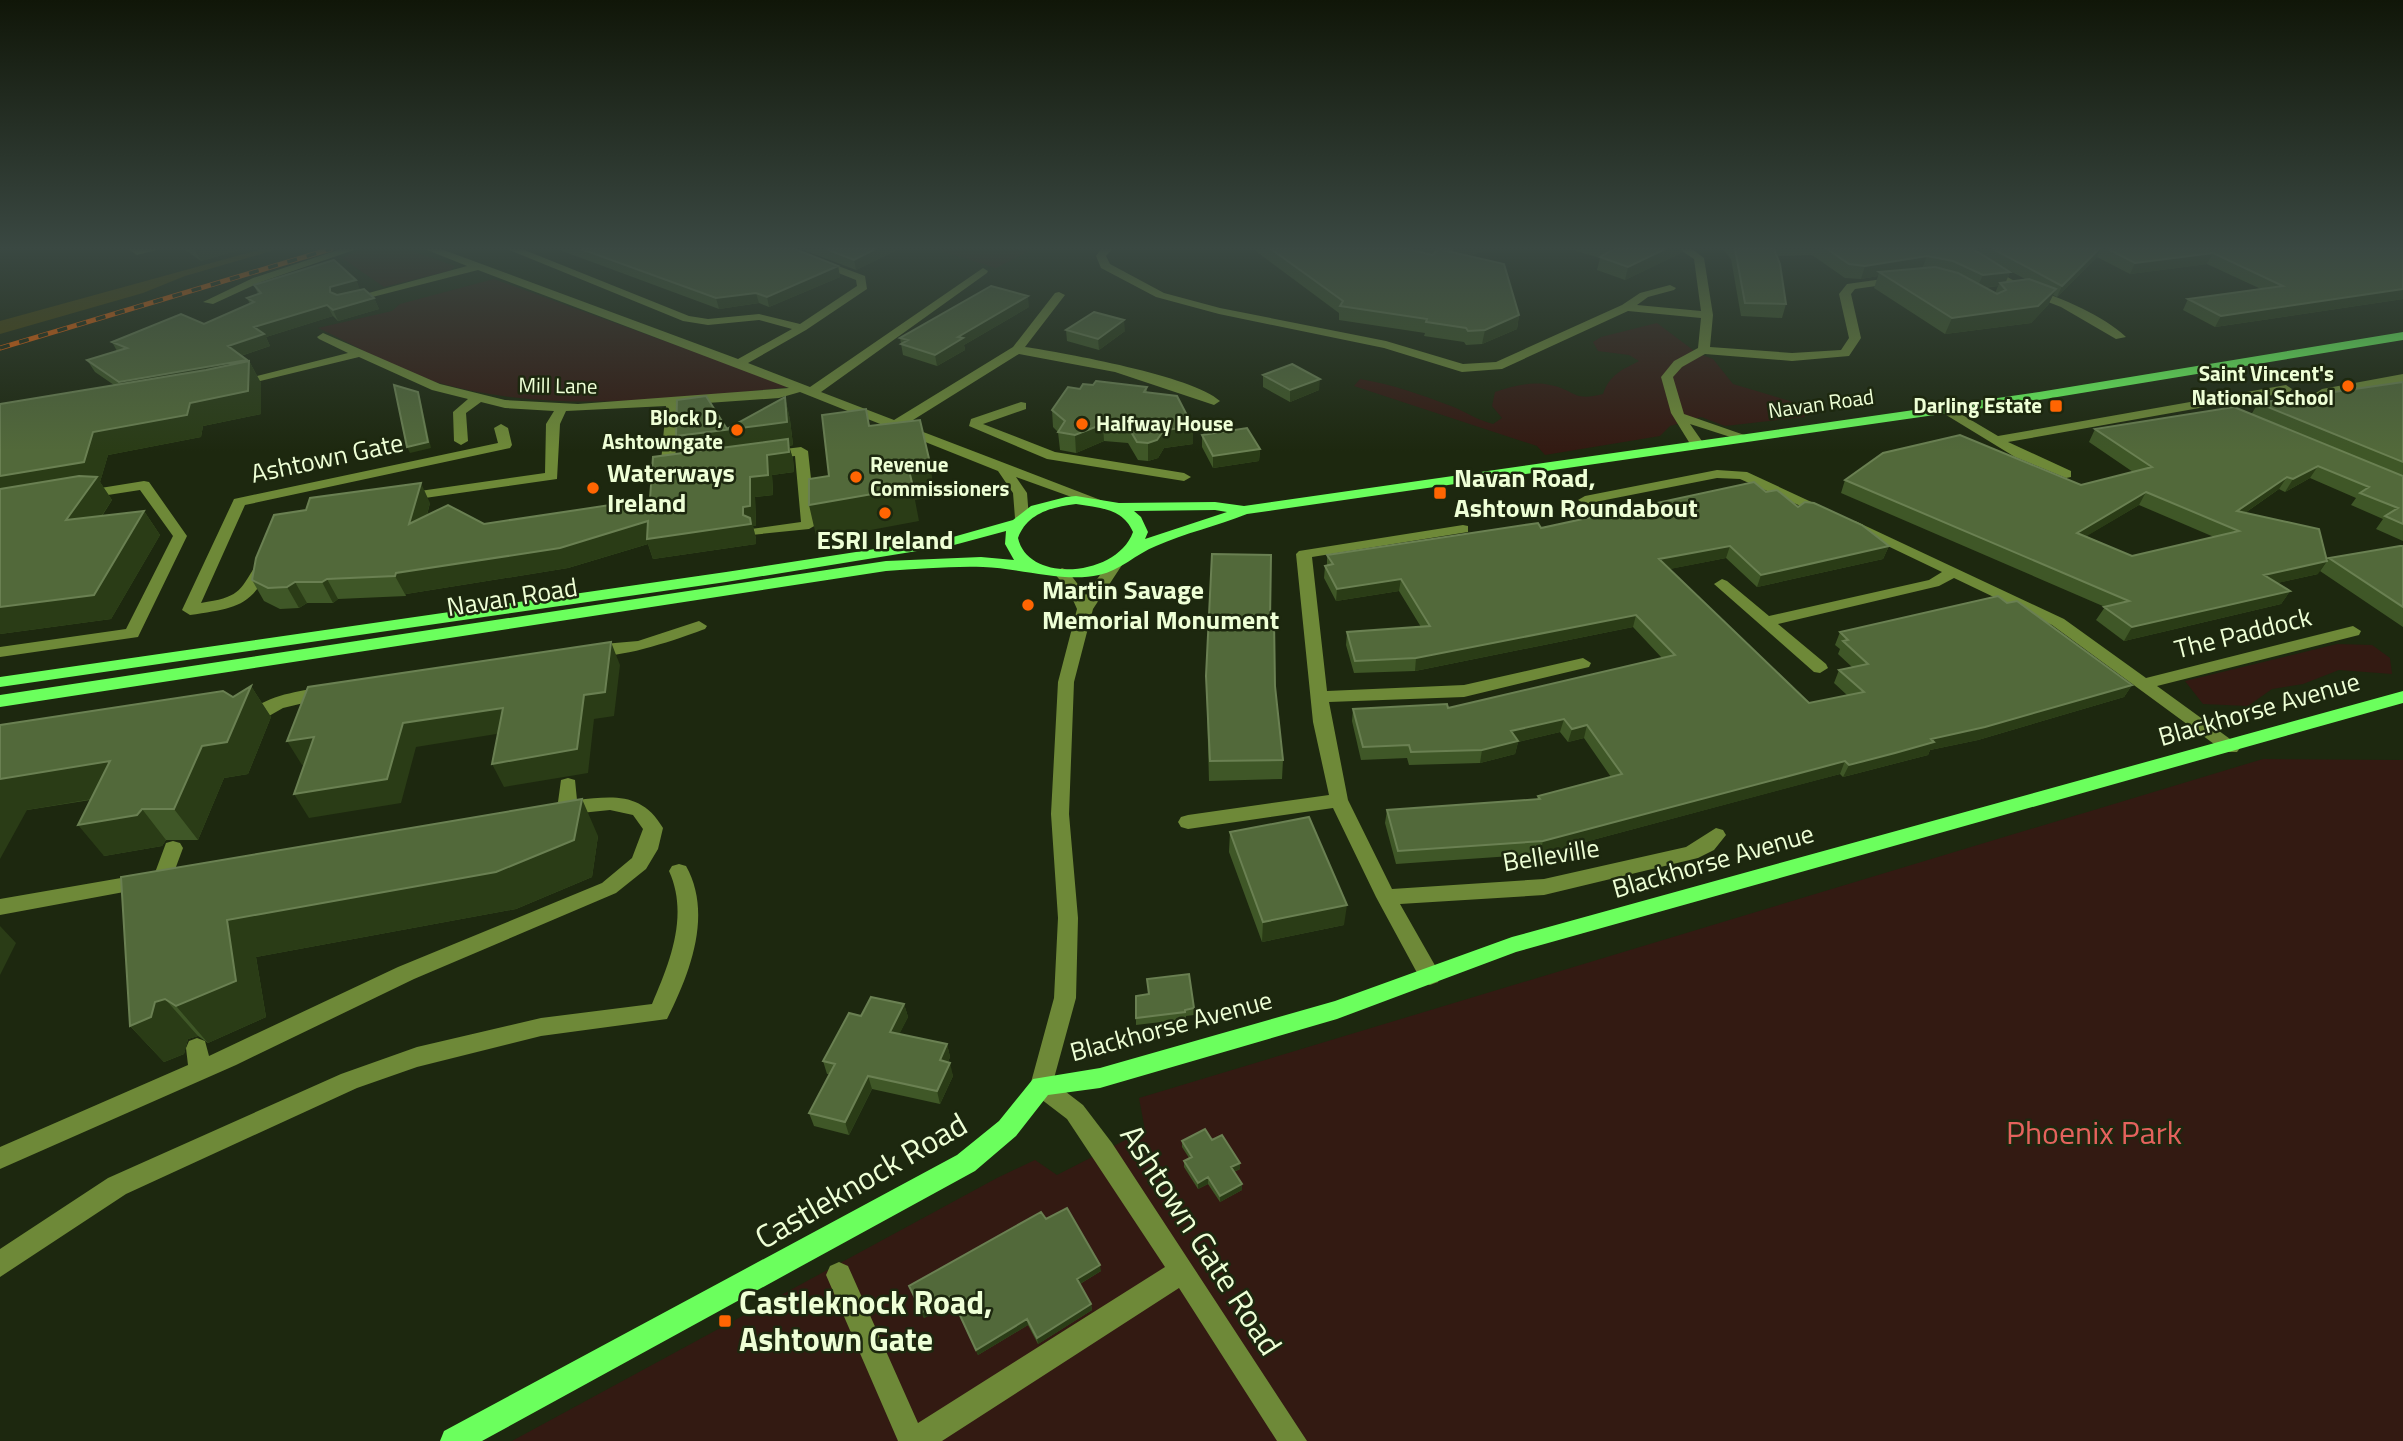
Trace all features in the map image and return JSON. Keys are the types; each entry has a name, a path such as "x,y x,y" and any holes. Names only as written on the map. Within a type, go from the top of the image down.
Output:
{"main road":[{"name":"Navan Road","path":"1135,550 1167,536 1217,522 1244,510 1944,410 2403,337"},
{"path":"1096,500 1120,507 1140,524 1142,536 1135,550 1114,565 1090,572 1062,573 1034,566 1016,554 1011,538 1019,521 1036,509 1061,501 1096,500"},
{"name":"Navan Road","path":"1120,507 1215,506 1244,510"},
{"name":"Navan Road","path":"0,682 726,577 954,541 1019,521"},
{"name":"Navan Road","path":"0,701 886,566 981,562 1034,566"},
{"name":"Blackhorse Avenue","path":"1041,1086 1113,1074 1336,1010 1512,945 2231,748 2403,697"},
{"name":"Castleknock Road","path":"454,1441 967,1163 1002,1137 1024,1113 1041,1086"}],"street":[{"path":"612,316 740,363 1003,468 1096,500"},
{"path":"680,316 709,322 759,317 802,328"},
{"path":"740,363 819,316"},
{"path":"808,390 916,316"},
{"path":"896,425 1017,350 1043,316"},
{"path":"1245,316 1386,345 1462,368 1498,366 1606,316"},
{"path":"1703,350 1707,316"},
{"path":"1697,444 1683,426 1682,416 1670,398 1667,377 1678,363 1703,350 1765,357 1819,358 1845,353 1855,338 1850,316"},
{"path":"2083,316 2120,337"},
{"name":"Mill Lane","path":"323,337 436,387 505,404 562,407 808,390"},
{"path":"1017,350 1048,353 1175,386 1214,401"},
{"path":"218,386 358,354"},
{"path":"2322,393 2403,378"},
{"path":"1995,440 2286,389"},
{"path":"461,441 459,412 479,397"},
{"path":"673,401 668,461 674,467 700,463"},
{"path":"2202,403 2225,413"},
{"path":"1021,406 976,422 976,426 1052,456 1184,477"},
{"name":"Ashtown Gate","path":"384,500 552,477 553,424 562,407"},
{"path":"1944,410 1995,440 2066,474"},
{"path":"1682,416 1746,438"},
{"name":"Ashtown Gate","path":"268,554 253,590 236,602 190,610 239,502 505,445 501,428"},
{"path":"955,448 984,430"},
{"path":"750,457 801,451 809,525 756,532"},
{"path":"1003,468 1020,493 1019,521"},
{"name":"The Paddock","path":"1585,500 1717,474 1742,475 2058,622 2146,683 2231,748"},
{"path":"0,652 132,633 180,536 144,485 66,498"},
{"path":"1430,976 1386,897 1339,800 1322,722 1304,554 1463,529"},
{"name":"Castleknock Road","path":"1041,1086 1065,998 1068,918 1060,814 1066,682 1085,609 1114,565"},
{"path":"1062,573 1076,590 1085,609"},
{"path":"1765,622 1934,583 1952,573"},
{"path":"1722,584 1820,668"},
{"path":"579,650 640,646 699,626"},
{"name":"The Paddock","path":"2146,683 2353,631"},
{"path":"1321,697 1464,691 1583,663"},
{"path":"253,719 258,712 281,703 346,688"},
{"path":"567,807 568,785"},
{"path":"1188,822 1339,800"},
{"path":"0,1158 198,1059 609,888 638,867 649,850 653,828 639,810 610,803 535,812"},
{"name":"Belleville","path":"1386,897 1544,887 1691,853 1707,845 1716,835"},
{"path":"163,878 173,848"},
{"path":"0,1264 117,1186 349,1081 417,1057 522,1031 606,1017 659,1013 675,976 687,918 688,893 679,871"},
{"path":"0,907 191,873"},
{"name":"Ashtown Gate Road","path":"1041,1086 1075,1112 1183,1271 1293,1441"},
{"path":"839,1275 914,1441 1183,1271"}],"green space":[{"path":"369,316 596,316 791,387 612,401 523,398 479,392 420,377 318,328"},
{"path":"1657,323 1697,353 1713,359 1733,384 1803,405 1805,417 1725,426 1701,417 1670,426 1660,436 1545,455 1537,446 1354,386 1360,379 1395,387 1493,424 1502,418 1492,406 1495,392 1509,388 1543,384 1585,397 1603,394 1613,377 1639,361 1629,355 1598,351 1593,342 1601,337"},
{"path":"2337,644 2372,645 2390,658 2392,674 2339,670 2303,684 2272,689 2248,706 2203,704 2185,681"},
{"name":"Phoenix Park","path":"2263,759 2403,760 2403,1441 512,1441 997,1178 1035,1160 1057,1175 1145,1130 1139,1098"}],"shaded area":[{"path":"17,316 62,316 0,334 0,321"}],"building":[{"path":"175,316 186,316 204,324 222,316 290,316 254,327 264,334 228,346 247,360 119,382 87,360 127,348 112,342"},
{"path":"938,316 993,316 958,337 963,338 935,355 901,344 908,340 900,338"},
{"path":"1087,316 1110,316 1124,320 1098,339 1066,330"},
{"path":"1409,316 1516,316 1485,330 1468,331 1466,328 1426,322 1427,319"},
{"path":"249,361 248,391 190,403 187,415 93,432 84,462 0,476 0,404"},
{"path":"1292,364 1320,379 1290,390 1263,375"},
{"path":"1096,381 1147,387 1144,392 1177,396 1193,427 1164,430 1157,440 1148,443 1137,442 1127,425 1103,424 1075,435 1058,432 1065,421 1052,410 1068,387 1080,389 1083,384 1093,385"},
{"path":"2403,382 2403,462 2258,403"},
{"path":"394,385 418,392 428,442 407,447"},
{"path":"706,396 727,429 785,397 787,422 676,436 677,400"},
{"path":"2234,407 2403,476 2403,524 2385,516 2398,508 2360,493 2369,487 2318,466 2293,479 2287,477 2237,511 2319,529 2327,561 2264,575 2290,591 2132,627 2104,607 2129,601 1845,480 1883,453 1960,435 2081,485 2152,467 2095,429","holes":["2146,492 2239,531 2132,556 2077,533"]},
{"path":"866,409 869,426 920,420 930,463 908,466 913,487 809,505 809,479 829,476 822,415"},
{"path":"1247,428 1260,449 1213,456 1202,435"},
{"path":"788,439 789,452 767,455 768,475 750,477 750,506 743,507 743,515 750,518 751,524 647,539 648,521 560,548 396,573 395,576 295,582 287,587 268,588 252,580 256,558 274,515 306,510 310,498 421,483 409,524 448,505 484,524 650,499 653,457"},
{"path":"79,476 97,477 66,520 144,511 94,595 0,607 0,489"},
{"path":"1754,482 1766,492 1777,490 1798,507 1805,502 1814,503 1862,525 1889,546 1761,575 1730,546 1659,559 1809,703 1864,692 1839,670 1868,664 1843,641 1848,640 1840,632 1998,596 2007,603 2017,601 2132,685 1985,727 1931,739 1934,742 1895,753 1849,765 1845,761 1543,841 1398,851 1387,810 1540,799 1538,796 1622,774 1587,725 1572,729 1564,719 1511,731 1518,741 1482,750 1411,752 1409,745 1363,747 1353,709 1447,704 1448,708 1675,655 1636,615 1416,658 1355,661 1347,632 1430,626 1401,579 1337,589 1325,566 1333,564 1327,555 1538,523 1541,528"},
{"path":"2403,546 2403,607 2329,558"},
{"path":"1212,554 1271,555 1270,620 1274,620 1275,686 1283,760 1210,761 1206,676"},
{"path":"611,642 605,692 584,695 577,749 492,764 503,708 403,723 387,779 294,794 314,737 287,741 308,687"},
{"path":"251,686 227,742 202,746 174,809 142,809 137,815 78,825 110,761 0,779 0,725 223,691 233,697"},
{"path":"582,799 574,840 496,872 227,920 236,981 176,1006 165,999 155,1002 151,1017 130,1026 121,877"},
{"path":"1309,817 1347,905 1263,922 1230,832"},
{"path":"1189,974 1194,1008 1185,1012 1136,1018 1136,996 1149,994 1147,979"},
{"path":"871,997 904,1004 890,1032 947,1044 940,1060 950,1063 937,1091 868,1076 845,1122 809,1113 835,1064 823,1061 849,1013 861,1016"},
{"path":"1205,1129 1212,1140 1222,1135 1240,1163 1231,1167 1242,1184 1220,1196 1208,1177 1198,1183 1184,1161 1192,1157 1182,1141"},
{"path":"1067,1208 1100,1265 1077,1279 1091,1304 1037,1338 1027,1319 976,1350 951,1296 922,1312 909,1286 1041,1212 1046,1219"}],"railway":[{"path":"0,348 106,316"}],"place":[{"name":"Saint Vincent's National School","path":"2348,386"},
{"name":"Darling Estate","path":"2056,406"},
{"name":"Halfway House","path":"1082,424"},
{"name":"Block D, Ashtowngate","path":"737,430"},
{"name":"Revenue Commissioners","path":"856,477"},
{"name":"Waterways Ireland","path":"593,488"},
{"name":"Navan Road, Ashtown Roundabout","path":"1440,493"},
{"name":"ESRI Ireland","path":"885,513"},
{"name":"Martin Savage Memorial Monument","path":"1028,605"},
{"name":"Castleknock Road, Ashtown Gate","path":"725,1321"}]}
